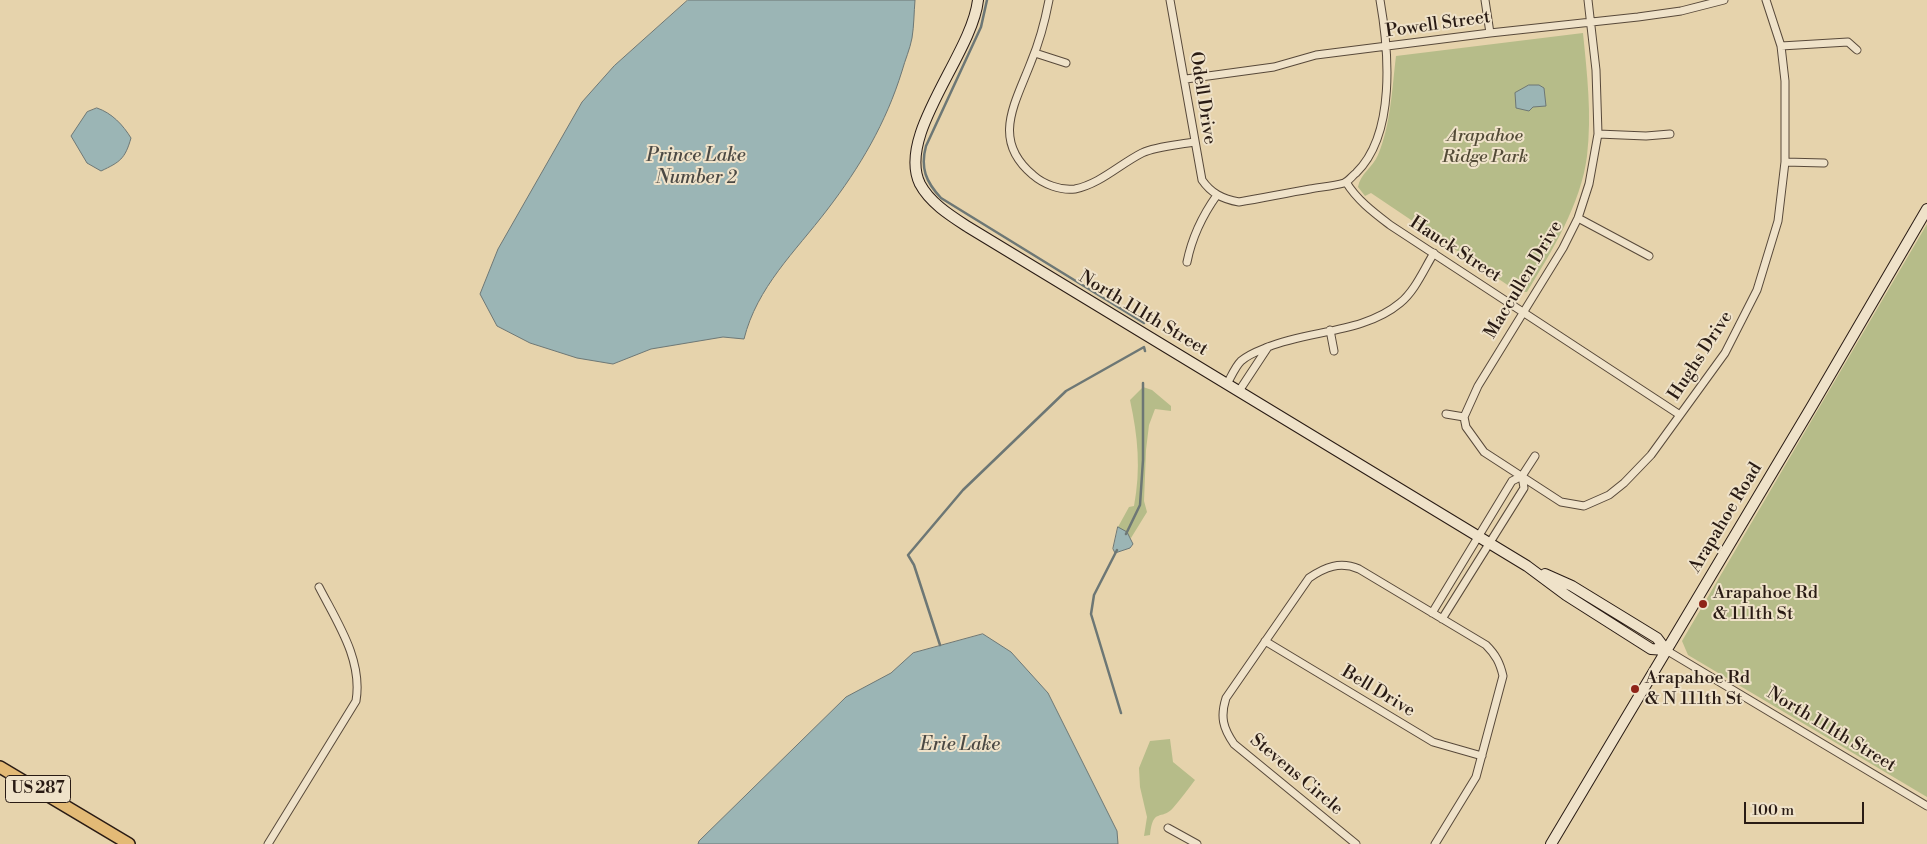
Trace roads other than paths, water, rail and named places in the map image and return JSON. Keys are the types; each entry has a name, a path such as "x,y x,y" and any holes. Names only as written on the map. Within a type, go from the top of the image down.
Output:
{"main road":[{"name":"US 287","path":"0,767 129,844"}],"street":[{"name":"North 111th Street","path":"978,0 967,38 923,126 917,143 916,173 921,186 943,210 968,227 1527,566 1572,586 1657,638 1666,650 1927,806"},
{"path":"1049,0 1035,53 1010,116 1009,127 1010,142 1016,157 1036,178 1064,189 1076,188 1091,184 1145,152 1194,142"},
{"name":"Odell Drive","path":"1170,0 1186,80 1194,142 1202,180 1216,195"},
{"path":"1187,262 1192,241 1202,217 1216,195 1238,202 1346,182 1360,168 1377,143 1383,116 1386,47 1380,0"},
{"path":"1485,0 1490,32"},
{"name":"Maccullen Drive","path":"1464,417 1475,393 1563,248 1578,218 1589,184 1598,134 1588,0"},
{"name":"Powell Street","path":"1186,80 1274,67 1316,55 1490,32 1638,17 1681,11 1724,0"},
{"name":"Hughs Drive","path":"1464,417 1469,432 1484,452 1566,504 1584,506 1609,495 1651,456 1725,353 1757,290 1778,221 1785,162 1785,81 1781,46 1766,0"},
{"path":"1781,46 1848,42 1857,50"},
{"path":"1035,53 1066,63"},
{"path":"1598,134 1646,136 1670,134"},
{"path":"1785,162 1824,163"},
{"name":"Hauck Street","path":"1346,182 1352,192 1369,209 1523,313 1680,415"},
{"name":"Arapahoe Road","path":"1551,844 1927,209"},
{"path":"1578,218 1649,256"},
{"path":"1227,384 1240,362 1253,353 1288,339 1372,321 1402,302 1434,253"},
{"path":"1330,330 1334,351"},
{"path":"1239,391 1268,347"},
{"path":"1446,414 1464,417"},
{"path":"1432,613 1512,481 1522,476 1535,456"},
{"path":"1442,618 1488,542 1524,488 1522,476"},
{"path":"1265,641 1309,578 1319,571 1339,564 1350,565 1442,618 1486,645 1495,653 1503,676 1476,777 1435,844"},
{"path":"268,844 356,701 358,686 357,670 345,640 319,587"},
{"name":"Stevens Circle","path":"1265,641 1226,698 1222,711 1223,724 1234,744 1356,844"},
{"name":"Bell Drive","path":"1265,641 1434,742 1482,756"},
{"path":"1168,828 1197,844"}],"water":[{"name":"Prince Lake Number 2","path":"688,0 915,0 914,24 910,46 896,90 871,144 827,210 768,286 750,320 744,339 723,337 651,349 613,364 577,358 530,343 497,326 480,294 498,249 582,102 614,66"},
{"path":"1529,85 1539,85 1544,88 1546,106 1533,107 1529,111 1516,108 1515,93"},
{"path":"97,108 117,120 131,138 121,159 101,171 87,163 71,136 87,112"},
{"path":"1118,527 1127,532 1133,544 1130,548 1115,553 1113,549"},
{"name":"Erie Lake","path":"983,634 1011,652 1048,693 1117,831 1118,844 698,844 846,697 891,673 913,653"}],"waterway":[{"path":"987,0 981,27 926,146 924,168 928,180 941,198 1144,323"},
{"path":"940,645 914,565 908,555 963,490 1066,391 1144,347 1145,351"},
{"path":"1126,534 1140,505 1143,460 1143,383"},
{"path":"1117,550 1094,595 1091,614 1121,713"}],"place":[{"name":"Arapahoe Rd & 111th St","path":"1703,604"},
{"name":"Arapahoe Rd & N 111th St","path":"1635,689"}],"park label":[{"name":"Arapahoe Ridge Park","path":"1485,147"}]}
